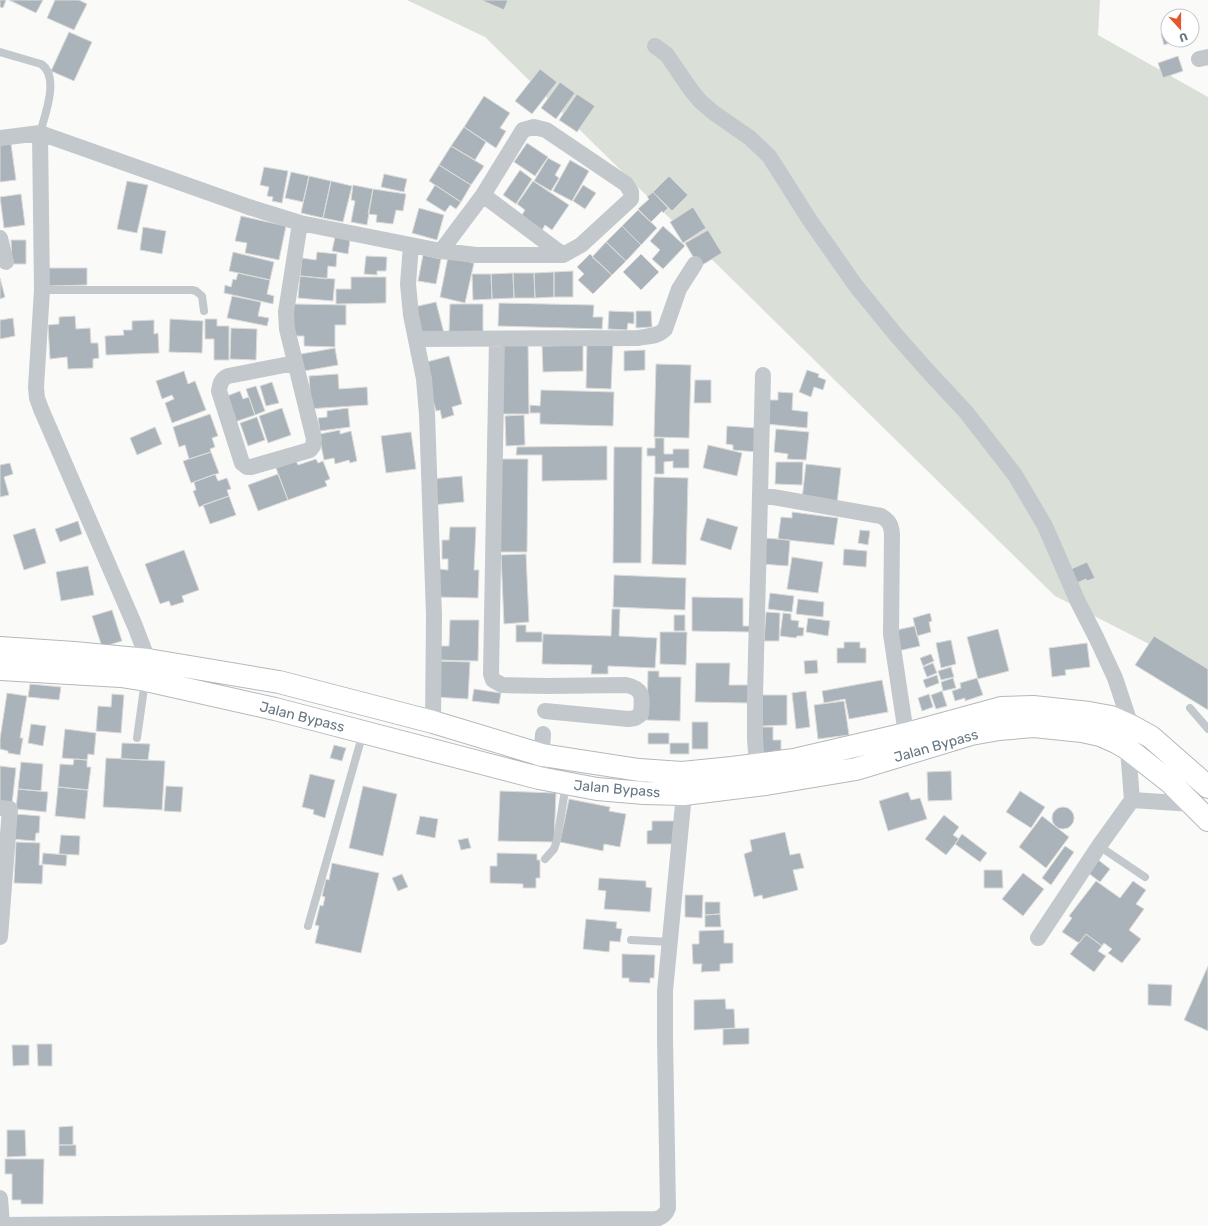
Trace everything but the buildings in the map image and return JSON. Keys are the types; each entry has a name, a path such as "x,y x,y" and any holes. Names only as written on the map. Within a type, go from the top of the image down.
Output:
{"highway":[{"name":"Jalan Bypass","path":"0,648 74,653 147,670 275,709 363,733 539,778 597,789 684,794 766,784 856,769 971,734 999,728 1034,726 1082,731 1100,735 1128,749 1170,782 1208,820"},
{"name":"Jalan Bypass","path":"0,669 121,676 147,670 279,682 433,722 543,731 639,770 682,773 794,760 906,734 1001,708 1033,707 1111,717 1131,726 1151,737 1208,786"}],"street":[{"path":"655,46 667,55 700,101 714,113 750,138 769,156 809,219 856,286 901,341 966,412 1015,475 1045,526 1078,602 1096,636 1115,678 1131,726"},
{"path":"0,138 40,133 249,207 300,223 442,251 476,255 563,255 581,246 631,199 631,192 626,184 546,130 534,127 524,130 483,195 442,251"},
{"path":"40,133 42,290 36,387 37,398 132,619 147,670"},
{"path":"483,195 563,255"},
{"path":"295,363 228,376 220,383 219,391 242,463 248,467 251,468 310,450 313,446 314,439 287,329 286,312 300,223"},
{"path":"0,238 6,262"},
{"path":"411,245 408,284 411,314 424,379 427,414 434,615 433,722"},
{"path":"416,339 638,338 661,333 665,329 679,289 695,264"},
{"path":"496,339 491,674 493,680 502,684 547,686 626,685 634,687 640,692 642,697 641,714 635,718 543,731"},
{"path":"757,765 755,703 763,375"},
{"path":"761,495 881,516 888,520 892,534 891,634 906,734"},
{"path":"539,778 547,686"},
{"path":"1038,938 1132,800 1128,749"},
{"path":"0,1198 1,1225 656,1219 662,1217 668,1208 665,1038 666,990 684,794"},
{"path":"1132,800 1193,804"},
{"path":"0,808 10,809 0,937"}],"lane":[{"path":"0,52 40,64 45,66 47,70 50,87 49,102 40,133"},
{"path":"42,290 192,290 196,291 202,296 204,311"},
{"path":"137,738 147,670"},
{"path":"1190,708 1208,729"},
{"path":"308,926 363,733"},
{"path":"545,859 554,849 557,840 566,784"},
{"path":"1100,846 1145,877"},
{"path":"631,940 670,942"}],"shaded area":[{"path":"407,0 1100,0 1098,35 1208,97 1208,674 1055,596 485,37"}]}
